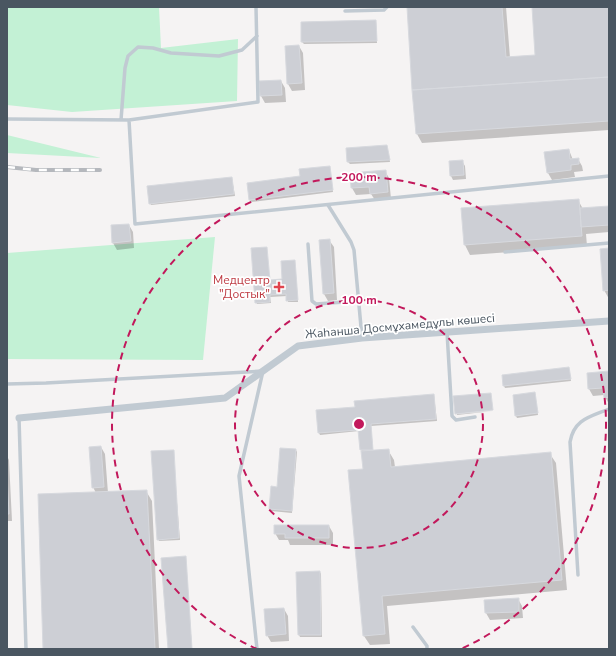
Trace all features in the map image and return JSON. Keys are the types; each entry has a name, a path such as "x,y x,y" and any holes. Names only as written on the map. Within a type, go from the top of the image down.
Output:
{"street":[{"name":"Жаһанша Досмұхамедұлы көшесі","path":"19,418 225,398 298,346 362,338 609,321"}],"lane":[{"path":"7,119 129,120 258,102 256,7"},
{"path":"345,11 384,10 388,7"},
{"path":"121,120 125,68 128,56 138,47 153,48 171,53 219,56 242,50 257,36"},
{"path":"129,120 135,224 609,176"},
{"path":"328,205 351,242 354,250 362,338"},
{"path":"505,252 609,243"},
{"path":"308,244 312,302 316,304 359,301"},
{"path":"447,332 452,416 456,420 475,417"},
{"path":"7,384 263,371 239,476 257,649"},
{"path":"578,575 570,442 571,434 576,426 584,419 609,409"},
{"path":"19,418 26,649"},
{"path":"413,628 427,646 427,649"}],"green space":[{"path":"7,7 159,7 161,48 238,39 237,101 72,112 7,105"},
{"path":"7,135 101,158 7,153"},
{"path":"215,237 203,360 7,359 7,253"}],"building":[{"path":"407,7 502,7 506,57 535,55 532,7 609,7 609,77 412,90"},
{"path":"376,20 377,41 301,42 301,22"},
{"path":"299,45 302,83 287,84 285,46"},
{"path":"609,77 609,121 416,134 412,90"},
{"path":"281,80 282,95 260,96 259,81"},
{"path":"387,145 390,160 347,162 346,148"},
{"path":"569,149 570,159 579,158 579,164 571,165 571,170 547,173 544,152"},
{"path":"463,160 464,175 450,176 449,161"},
{"path":"330,166 333,190 249,200 247,183 300,176 299,169"},
{"path":"386,170 388,192 370,194 369,187 351,188 350,173"},
{"path":"232,177 234,194 149,204 147,186"},
{"path":"579,199 582,236 464,245 461,208"},
{"path":"609,206 609,225 581,227 580,208"},
{"path":"129,224 131,241 112,243 111,225"},
{"path":"330,239 334,293 323,294 319,240"},
{"path":"267,247 270,280 282,279 281,261 295,260 298,300 286,301 286,294 270,295 270,302 255,303 251,248"},
{"path":"609,248 609,290 603,291 600,249"},
{"path":"569,367 571,379 503,386 502,375"},
{"path":"609,371 609,397 604,398 603,388 588,389 587,373"},
{"path":"535,392 538,413 515,416 513,395"},
{"path":"491,393 493,410 455,414 453,396"},
{"path":"434,394 436,419 371,424 373,450 360,450 358,430 318,433 316,410 355,407 354,401"},
{"path":"101,446 104,487 92,488 89,447"},
{"path":"280,448 296,449 292,511 269,509 271,486 277,487"},
{"path":"389,449 391,467 551,452 562,580 382,596 385,634 363,636 348,470 363,469 361,451"},
{"path":"174,450 179,538 157,540 151,451"},
{"path":"7,474 9,514 7,514"},
{"path":"147,490 155,649 43,649 38,494"},
{"path":"274,525 329,525 329,538 285,538 285,534 274,534"},
{"path":"186,556 192,649 168,649 161,558"},
{"path":"320,571 321,635 298,635 296,572"},
{"path":"519,598 519,612 485,613 484,600"},
{"path":"284,608 286,634 266,636 264,609"}],"railway":[{"path":"7,167 36,170 100,170"}],"place":[{"name":"Медцентр \"Достык\"","path":"279,287"}]}
